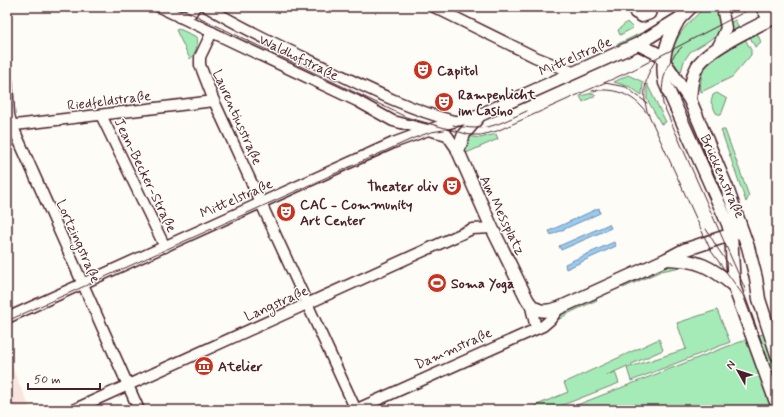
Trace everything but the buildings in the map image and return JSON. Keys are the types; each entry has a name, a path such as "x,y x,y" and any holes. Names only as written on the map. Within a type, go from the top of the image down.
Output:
{"main road":[{"path":"680,18 691,7"},
{"path":"690,100 691,85 697,66 707,55 774,18 762,7"},
{"name":"Mittelstraße","path":"458,151 464,134 480,116 638,44 680,18"},
{"name":"Brückenstraße","path":"680,18 671,34 663,59 665,83 722,208 753,264 759,299 777,355"},
{"name":"Brückenstraße","path":"638,44 657,52 690,100 727,188 736,232 734,286 777,405"},
{"name":"Am Messplatz","path":"458,151 492,228 531,307"},
{"name":"Dammstraße","path":"531,307 546,312 559,308 684,250 736,232"},
{"path":"667,259 685,260 703,264 734,286"}],"street":[{"name":"Waldhofstraße","path":"159,7 234,41 357,101 393,121 428,130"},
{"path":"179,17 191,13 196,7"},
{"name":"Waldhofstraße","path":"206,7 242,27 372,90 438,117 456,121"},
{"path":"434,7 535,57 575,73"},
{"path":"634,7 635,13 642,17 650,14 652,7"},
{"path":"717,49 726,28 722,7"},
{"name":"Laurentiusstraße","path":"212,32 200,57 200,65 214,101 262,203 355,410"},
{"name":"Lortzingstraße","path":"7,81 10,125 139,410"},
{"name":"Riedfeldstraße","path":"10,125 214,101"},
{"name":"Jean-Becker-Straße","path":"101,115 165,247"},
{"name":"Mittelstraße","path":"7,318 393,143 456,121 480,116"},
{"name":"Am Messplatz","path":"428,130 447,135 458,151"},
{"name":"Langstraße","path":"73,410 472,229 492,228"},
{"name":"Am Messplatz","path":"531,307 536,328"},
{"name":"Dammstraße","path":"355,410 547,323 559,308"}],"shaded area":[{"path":"7,356 31,410 7,410"}],"green space":[{"path":"706,7 717,7 722,25 718,35 690,52 684,61 681,72 670,58 675,42 684,29"},
{"path":"735,20 740,30 730,35 730,23"},
{"path":"627,22 633,28 620,35 618,30"},
{"path":"179,29 197,37 196,49 190,59 176,30"},
{"path":"643,33 617,48 616,45"},
{"path":"757,33 761,42 755,47 750,37"},
{"path":"745,39 751,50 751,55 732,77 701,92 701,81 707,64 720,53"},
{"path":"628,75 643,82 642,95 630,87 614,82"},
{"path":"647,84 666,122 661,124 647,99"},
{"path":"593,93 596,95 583,102 580,96"},
{"path":"717,93 727,99 721,115 716,113 711,102 713,95"},
{"path":"721,130 725,130 749,196 746,202"},
{"path":"496,134 498,139 464,154 467,136 480,138"},
{"path":"671,265 686,266 661,271 623,288 622,285"},
{"path":"595,297 597,300 567,314 548,327 565,312"},
{"path":"717,310 730,342 631,381 627,368 686,349 677,323"},
{"path":"777,329 777,410 564,410 726,347"},
{"path":"659,339 663,350 605,376 615,372 619,383 550,410 525,410 568,392 564,383"}],"water":[{"path":"599,208 600,213 551,235 549,231"},
{"path":"609,224 611,228 561,250 559,246"},
{"path":"614,242 616,246 566,269 565,264"}],"tram line":[{"path":"178,7 406,117 470,135 481,135 497,131 635,69 754,7"},
{"path":"682,47 671,59 665,73 662,88 663,104 746,291"},
{"path":"657,59 647,77 645,91 647,111 711,251 743,295 777,385"},
{"path":"605,83 626,87 647,103"},
{"path":"592,91 607,90 622,93 629,96 646,112"},
{"path":"453,125 484,128 500,123 527,111"},
{"path":"7,321 414,138 431,132 444,130"},
{"path":"706,229 730,266"}],"place":[{"name":"Capitol","path":"423,70"},
{"name":"Rampenlicht im Casino","path":"444,102"},
{"name":"Theater oliv","path":"452,186"},
{"name":"CAC - Community Art Center","path":"286,212"},
{"name":"Soma Yoga","path":"437,283"},
{"name":"Atelier","path":"204,366"}]}
